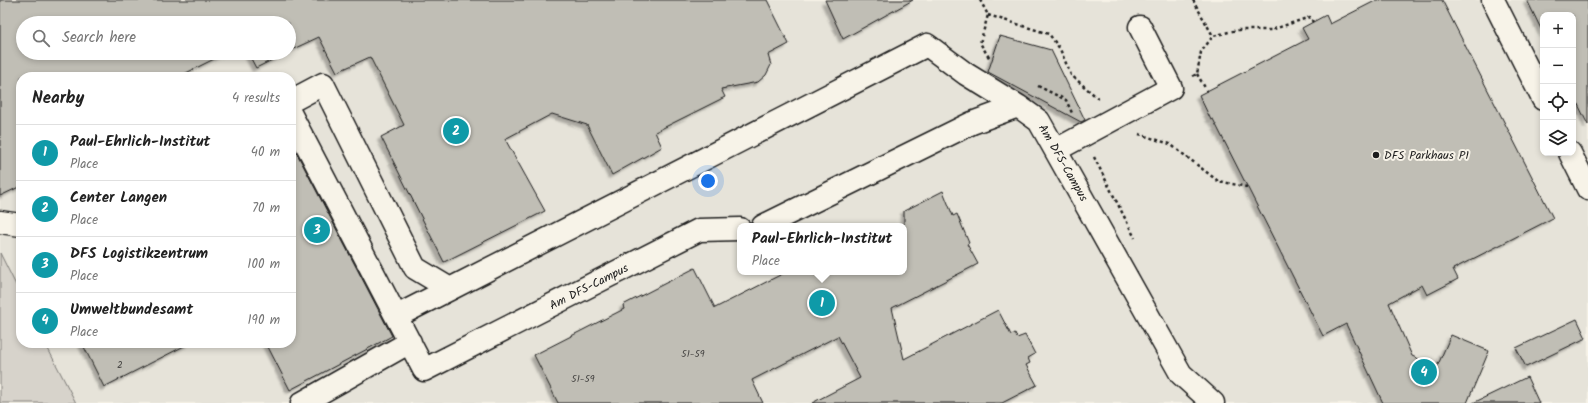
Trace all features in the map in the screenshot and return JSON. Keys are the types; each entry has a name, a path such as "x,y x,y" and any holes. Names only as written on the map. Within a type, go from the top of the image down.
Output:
{"lane":[{"path":"1493,0 1540,93"},
{"path":"1056,150 1171,88 1140,27"},
{"name":"Am DFS-Campus","path":"450,289 927,45 966,74 1018,106 1039,121 1181,374 1213,403"},
{"path":"296,98 323,84 415,268 450,289"},
{"path":"769,223 972,123 1018,106"},
{"path":"296,124 410,342 302,403"},
{"path":"1572,156 1588,189"},
{"path":"0,222 16,224"},
{"name":"Am DFS-Campus","path":"410,342 424,370 699,230 737,229"},
{"path":"397,316 450,289"}],"path":[{"path":"980,0 988,15 980,43 991,61"},
{"path":"1193,0 1213,36"},
{"path":"988,15 1049,34 1060,49"},
{"path":"1207,91 1197,74 1201,52 1213,36 1237,30 1271,30 1310,17 1313,22"},
{"path":"1171,88 1197,74"}],"shaded area":[{"path":"0,0 1588,0 1588,403 76,403 48,348 296,348 296,72 16,72 16,285 0,254"},
{"path":"0,253 16,285 16,348 48,348 76,403 0,403"}],"building":[{"path":"0,0 767,0 789,44 768,55 771,65 766,75 758,82 721,89 725,97 655,132 662,147 612,175 587,125 552,114 505,139 545,211 444,262 381,137 404,125 370,57 337,72 319,37 296,48 296,16 16,16 16,60 212,60 188,72 16,72 16,188 0,196"},
{"path":"825,0 913,0 843,39"},
{"name":"DFS Parkhaus P1","path":"1377,0 1442,0 1553,218 1453,269 1458,279 1427,295 1422,285 1389,303 1412,356 1437,367 1451,335 1489,351 1467,403 1383,403 1346,324 1323,336 1213,119 1211,120 1199,95 1308,39 1302,28 1326,15 1330,24"},
{"path":"1527,0 1588,0 1588,125 1576,100 1576,12 1540,12 1540,27"},
{"path":"1000,36 1051,50 1085,120 1081,122 988,72"},
{"path":"252,60 272,60 256,68"},
{"path":"296,152 392,336 290,390 269,348 296,348"},
{"path":"943,191 953,216 957,214 969,243 967,244 978,264 892,308 904,359 998,310 1011,335 1015,333 1017,338 1025,335 1035,354 1028,358 1030,363 1026,365 1037,385 1002,403 812,403 860,378 838,336 752,380 763,403 558,403 534,355 624,309 623,305 695,268 715,308 780,275 907,275 907,223 904,223 904,211"},
{"path":"1577,319 1586,338 1526,367 1516,348"},
{"path":"84,348 180,348 104,387"},
{"path":"1527,377 1539,403 1473,403"}],"place":[{"name":"Center Langen","path":"456,131"},
{"name":"DFS Parkhaus P1","path":"1376,155"},
{"name":"DFS Logistikzentrum","path":"317,230"},
{"name":"Paul-Ehrlich-Institut","path":"822,303"},
{"name":"Umweltbundesamt","path":"1424,372"}]}
